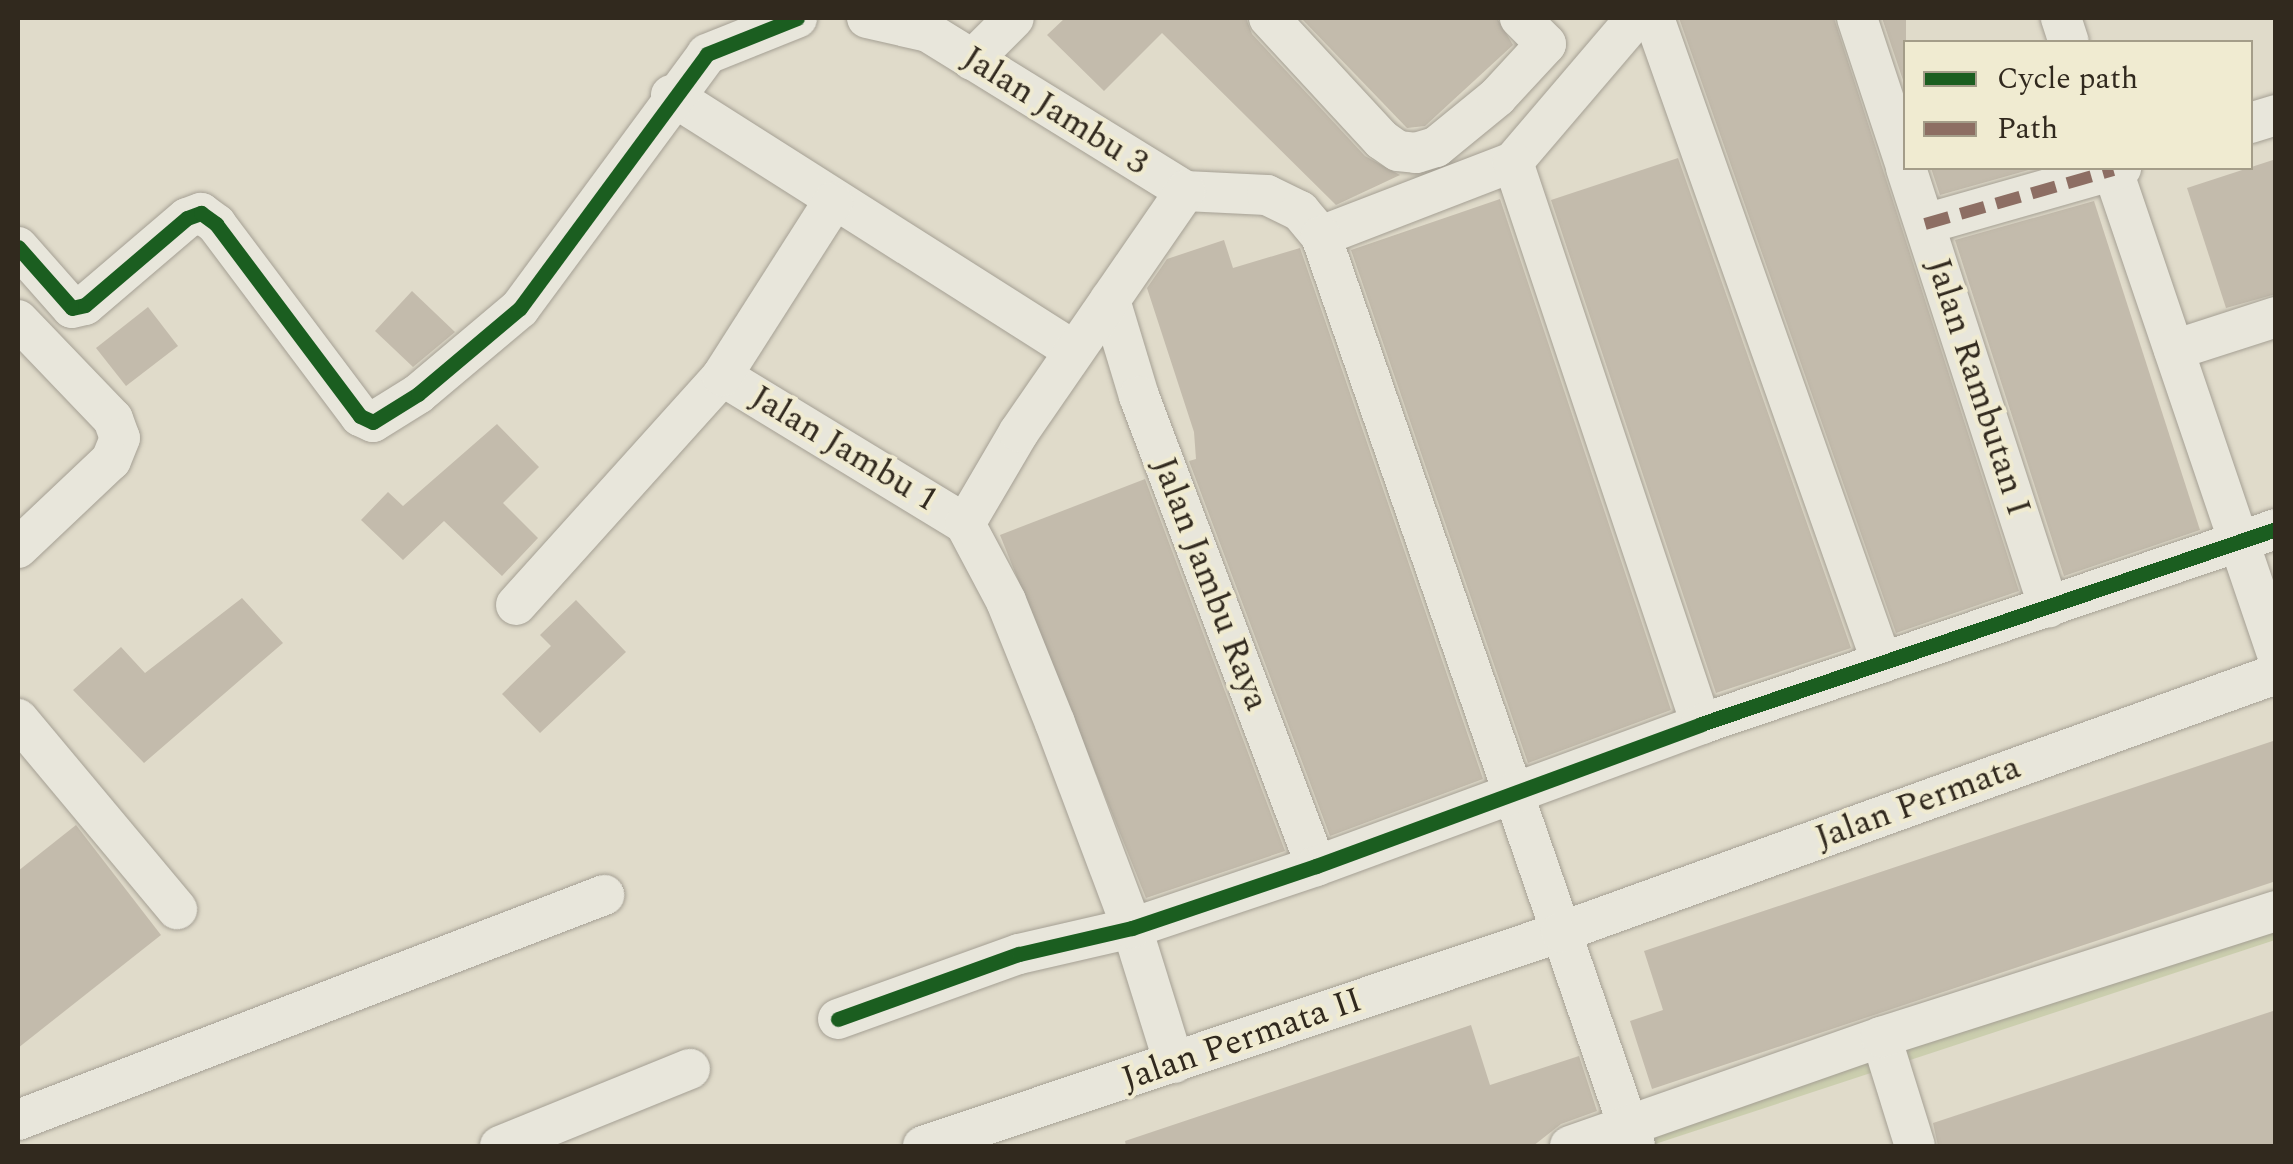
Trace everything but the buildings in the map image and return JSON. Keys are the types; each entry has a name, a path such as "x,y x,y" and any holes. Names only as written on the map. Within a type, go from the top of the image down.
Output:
{"street":[{"path":"18,247 72,308 85,306 187,218 201,214 360,416 373,422 418,394 520,308 671,96 707,54 797,18"},
{"name":"Jalan Jambu 3","path":"867,18 928,32 1185,191"},
{"path":"972,60 1014,18"},
{"path":"1269,18 1398,151 1436,146 1533,31"},
{"path":"1321,236 1513,162 1636,18"},
{"path":"1654,18 1882,663"},
{"name":"Jalan Rambutan I","path":"1857,18 1903,158"},
{"path":"671,96 1074,351"},
{"path":"1513,162 1701,724"},
{"name":"Jalan Rambutan I","path":"1907,170 2049,607"},
{"path":"1924,224 2108,170"},
{"path":"2116,170 2174,350 2257,536 2276,651"},
{"path":"1174,1064 1132,928 1006,601 966,524 1074,351 1185,191 1267,195 1300,211 1321,236 1561,932 1638,1140"},
{"path":"516,604 722,376 833,202"},
{"name":"Jalan Jambu Raya","path":"1110,300 1138,396 1316,866"},
{"path":"2174,350 2276,317"},
{"path":"18,320 112,419 120,438 110,460 18,548"},
{"name":"Jalan Jambu 1","path":"722,376 966,524"},
{"path":"838,1019 1019,954 1132,928 1316,866 1701,724 2257,536"},
{"name":"Jalan Permata","path":"1561,932 2276,674"},
{"path":"18,719 178,909"},
{"path":"18,1120 604,895"},
{"path":"1570,1146 1638,1140 2276,912"},
{"name":"Jalan Permata II","path":"923,1146 1561,932"},
{"path":"1885,1050 2276,939"},
{"path":"1885,1050 1915,1146"},
{"path":"500,1146 690,1069"}],"green space":[{"path":"2275,911 2275,940 1649,1146 1570,1146"}],"marked path":[{"path":"1925,224 2113,170"}],"cycle path":[{"path":"18,247 72,308 85,305 187,218 201,213 216,224 360,416 373,422 418,394 520,308 707,54 797,18"},
{"path":"838,1019 1019,954 1132,928 1316,866 1701,724 2276,529"}]}
